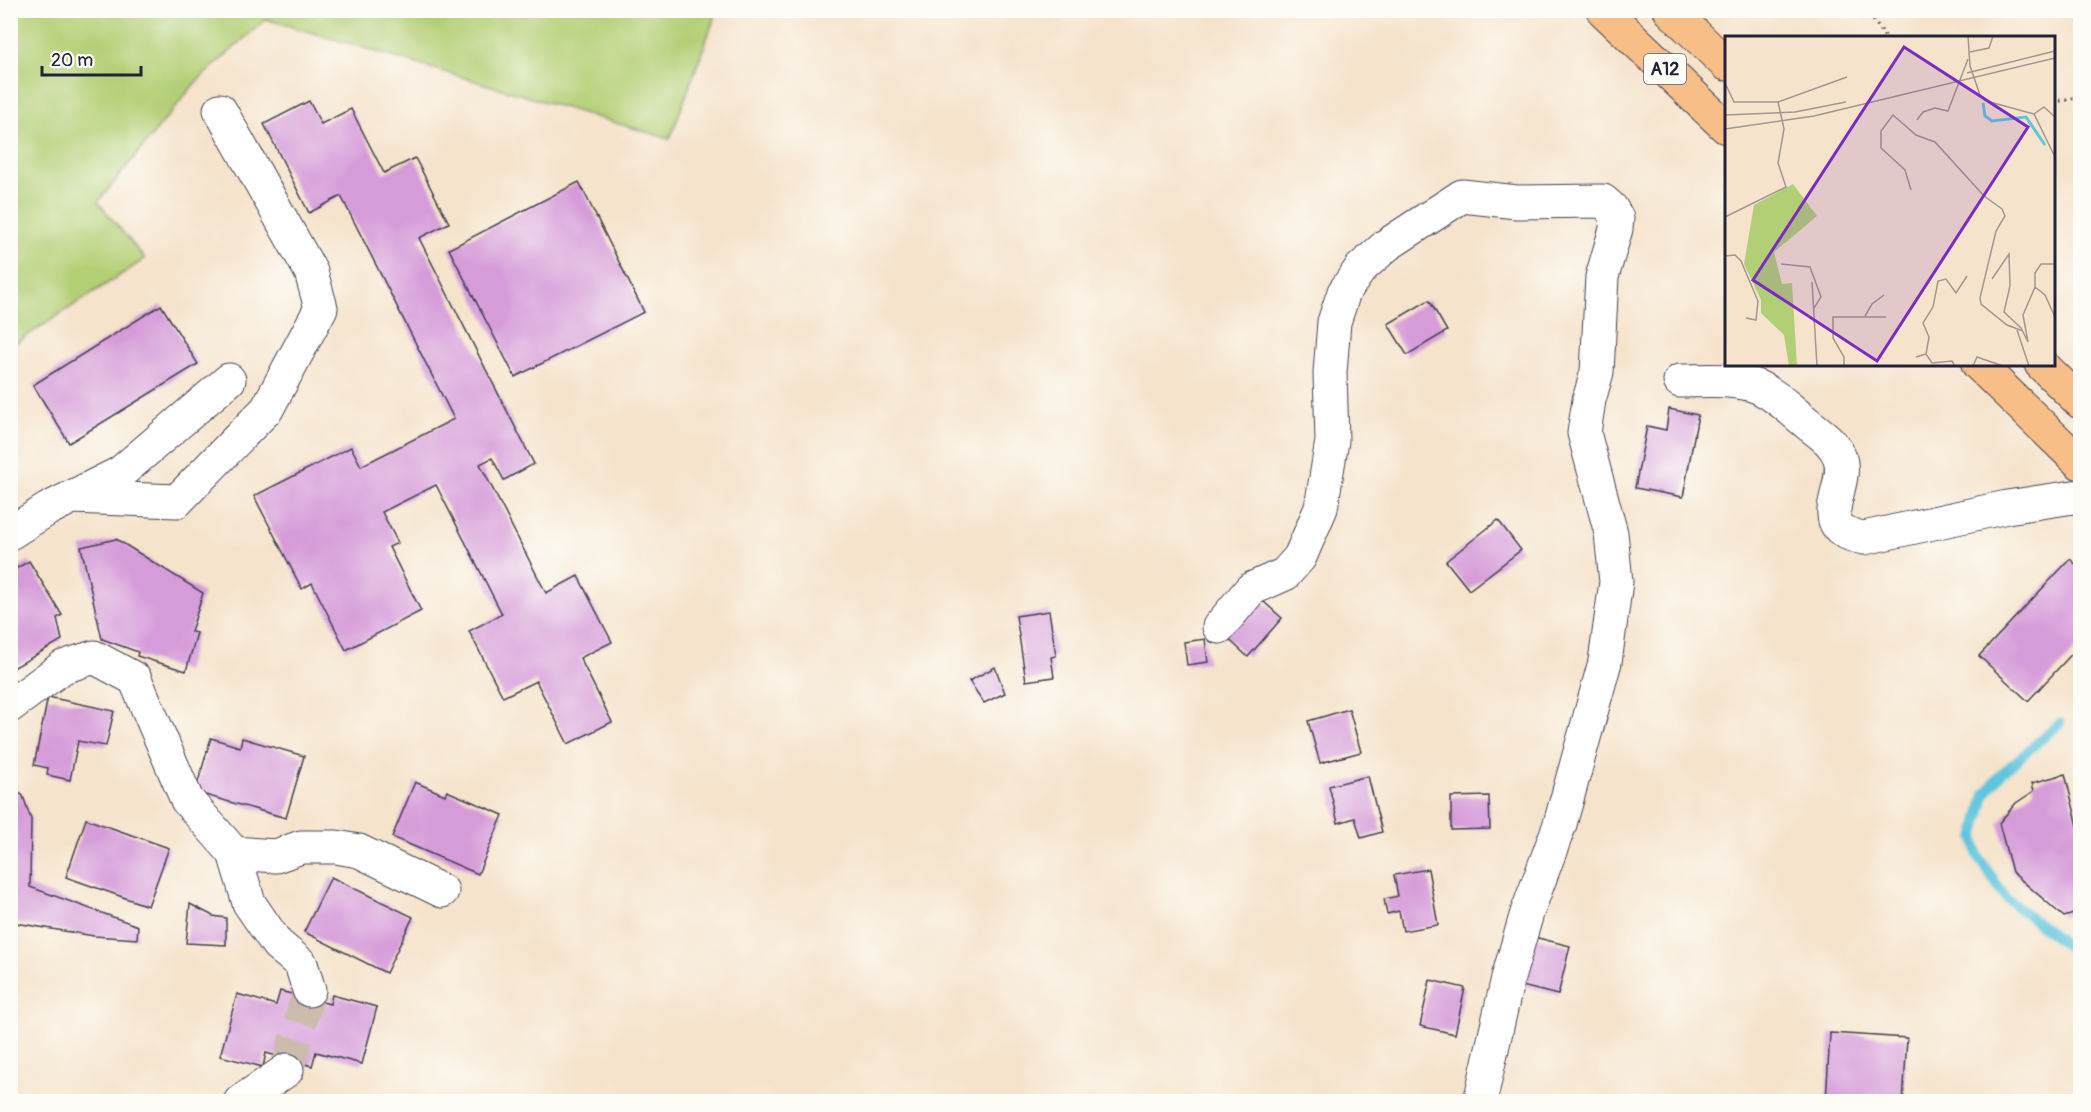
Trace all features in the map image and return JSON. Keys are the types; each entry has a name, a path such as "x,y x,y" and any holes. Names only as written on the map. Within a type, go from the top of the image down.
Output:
{"highway":[{"name":"A12","path":"1603,10 1725,126"},
{"name":"A12","path":"1670,10 1725,63"},
{"path":"1980,366 2080,463"},
{"path":"2043,366 2073,395"}],"street":[{"path":"72,497 177,501 267,409 321,308 312,272 220,110"},
{"path":"1219,627 1251,589 1285,574 1300,556 1321,508 1332,441 1330,373 1334,322 1344,292 1361,268 1387,245 1462,196 1517,202 1603,201 1611,208 1617,219 1616,229 1602,277 1597,372 1589,400 1584,433 1611,533 1616,582 1605,662 1560,824 1527,913 1480,1101"},
{"path":"10,533 48,509 120,474 229,380"},
{"path":"1680,381 1724,382 1757,387 1830,442 1839,456 1841,469 1833,510 1837,525 1848,535 1864,538 2007,507 2071,497"},
{"path":"10,706 63,667 94,657 135,679 187,800 234,853 249,903 277,944 301,964 309,990"},
{"path":"234,853 276,856 301,847 336,847 359,851 442,891"},
{"path":"240,1101 287,1070"}],"path":[{"path":"1867,10 1885,36"},
{"path":"2055,102 2080,97"}],"green space":[{"path":"11,10 717,11 670,139 266,19 195,83 98,202 145,259 11,346"}],"building":[{"path":"309,101 321,124 351,109 384,173 415,158 449,223 419,238 534,464 504,480 492,458 480,464 546,593 578,576 612,642 580,658 612,722 568,744 536,681 503,697 469,631 502,614 436,485 382,512 398,543 389,547 421,611 346,650 312,583 302,589 254,496 351,447 361,466 454,419 341,196 309,213 264,124"},
{"path":"579,182 644,312 515,377 449,249"},
{"path":"1429,300 1447,331 1407,355 1388,324"},
{"path":"161,305 198,364 69,443 33,385"},
{"path":"1669,409 1698,415 1683,497 1635,488 1647,426 1666,430"},
{"path":"1498,520 1521,550 1469,590 1446,561"},
{"path":"116,539 203,593 191,632 197,633 186,671 137,656 138,652 102,639 81,547"},
{"path":"2070,559 2080,568 2080,645 2028,701 1979,656"},
{"path":"29,561 62,615 57,618 62,640 10,670 10,572"},
{"path":"1256,595 1282,618 1248,657 1222,633"},
{"path":"1049,611 1056,656 1051,657 1054,677 1026,681 1016,616"},
{"path":"1205,639 1208,662 1187,665 1184,642"},
{"path":"995,667 1005,693 984,703 969,681"},
{"path":"48,697 114,711 106,746 78,741 70,780 47,775 48,768 34,765"},
{"path":"1349,709 1361,752 1320,763 1308,721"},
{"path":"211,738 240,747 242,738 304,756 286,818 195,792"},
{"path":"2065,774 2080,834 2080,912 2064,917 2012,872 1999,823 2016,803 2034,791 2032,783"},
{"path":"1368,776 1382,832 1361,838 1355,818 1338,823 1329,786"},
{"path":"415,782 445,795 447,791 503,815 478,874 392,837"},
{"path":"10,784 23,796 31,819 30,887 138,926 137,939 94,936 10,922"},
{"path":"1489,796 1490,829 1451,830 1451,797"},
{"path":"86,819 169,848 148,906 66,877"},
{"path":"1428,869 1438,925 1403,931 1399,911 1387,914 1384,899 1398,896 1394,875"},
{"path":"331,877 413,917 386,973 304,932"},
{"path":"190,904 213,916 226,918 226,945 186,943"},
{"path":"1526,935 1570,946 1558,995 1514,984"},
{"path":"1430,980 1465,988 1455,1034 1420,1026"},
{"path":"280,991 330,1004 332,995 377,1007 362,1064 316,1052 312,1066 266,1053 263,1067 220,1056 237,994 276,1005"},
{"path":"1830,1033 1907,1038 1903,1102 1826,1102"}],"waterway":[{"path":"2060,723 2002,773 1985,794 1974,838 1978,856 2006,898 2066,945 2080,960"}],"tunnel":[{"path":"287,1070 309,990"}]}
